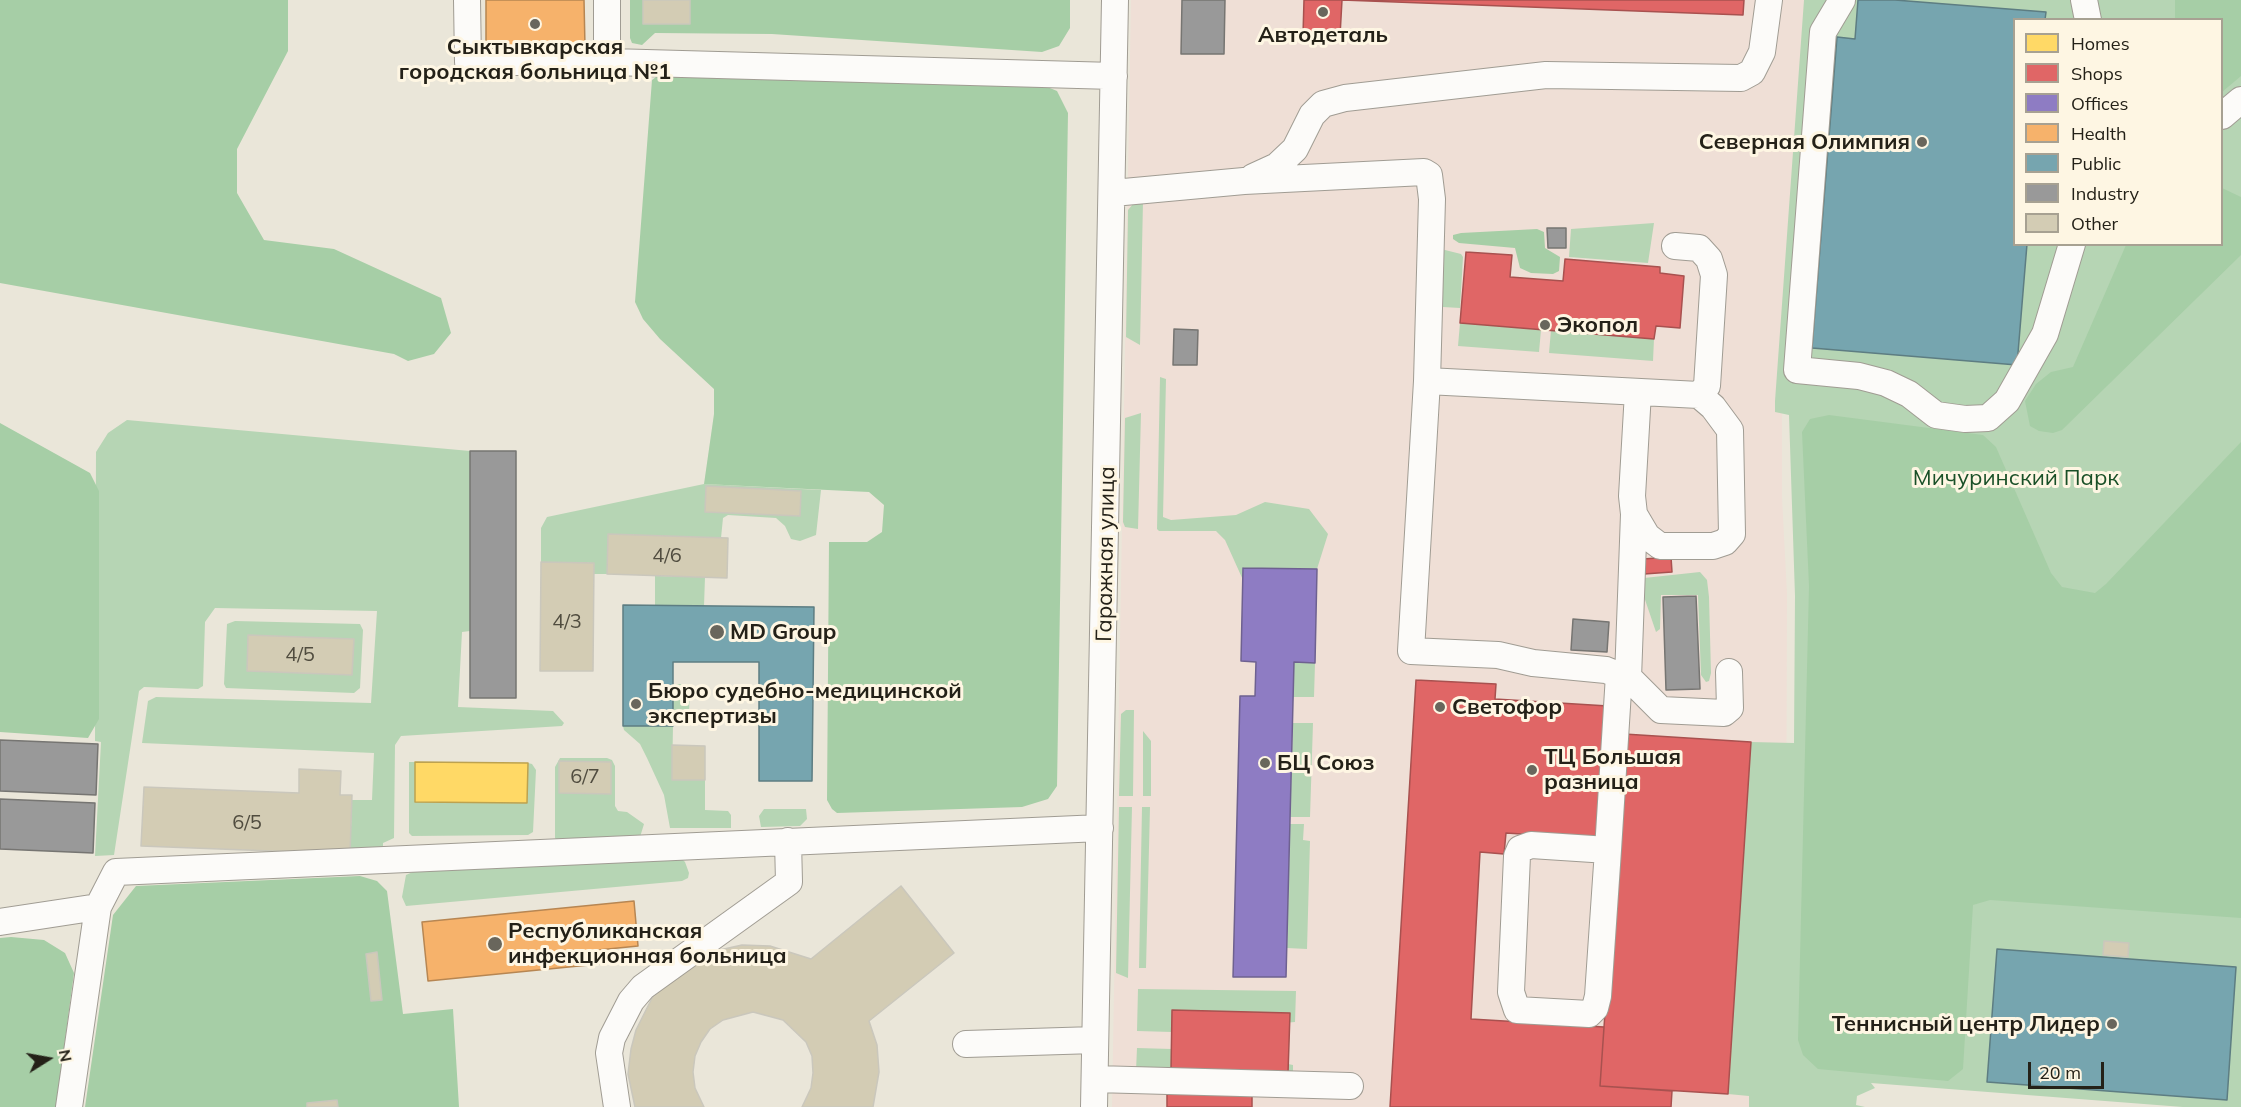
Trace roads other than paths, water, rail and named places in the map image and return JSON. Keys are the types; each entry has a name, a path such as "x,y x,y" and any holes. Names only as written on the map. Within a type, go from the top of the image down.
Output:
{"street":[{"path":"467,0 468,62 607,62 1114,76"},
{"path":"607,0 607,62"},
{"name":"Гаражная улица","path":"1094,1107 1115,0"},
{"path":"1244,181 1277,166 1295,149 1312,115 1323,104 1345,98 1546,75 1741,78 1752,72 1762,52 1769,0"},
{"path":"1842,0 1823,32 1797,370 1859,376 1886,383 1910,394 1936,415 1965,419 1988,417 2007,401 2045,334 2071,246"},
{"path":"2084,0 2088,18"},
{"path":"2223,115 2241,100"},
{"path":"1113,194 1244,181 1412,171 1429,175 1432,199 1427,381 1411,651 1498,656 1533,663 1606,670 1623,677 1661,710 1724,713 1730,708 1730,672"},
{"path":"1675,246 1699,248 1709,259 1714,275 1707,386 1699,395"},
{"path":"1427,381 1699,395 1713,407 1730,430 1732,534 1725,542 1713,546 1660,546 1647,536 1634,514"},
{"path":"1608,850 1531,845 1521,849 1516,856 1511,992 1517,1010 1589,1014 1596,1008 1623,677 1634,514 1632,496 1638,392"},
{"path":"69,1107 98,907 116,872 1100,828"},
{"path":"617,1107 609,1053 612,1038 621,1018 643,987 789,882 788,841"},
{"path":"0,922 98,907"},
{"path":"966,1044 1095,1040"},
{"path":"1095,1079 1350,1086"}],"place":[{"name":"Автодеталь","path":"1323,12"},
{"name":"Сыктывкарская городская больница №1","path":"535,24"},
{"name":"Северная Олимпия","path":"1922,142"},
{"name":"Экопол","path":"1545,325"},
{"name":"MD Group","path":"717,632"},
{"name":"Бюро судебно-медицинской экспертизы","path":"636,704"},
{"name":"Светофор","path":"1440,707"},
{"name":"БЦ Союз","path":"1265,763"},
{"name":"ТЦ Большая разница","path":"1532,770"},
{"name":"Республиканская инфекционная больница","path":"495,944"},
{"name":"Теннисный центр Лидер","path":"2112,1024"}],"park label":[{"name":"Мичуринский Парк","path":"2016,478"}]}
